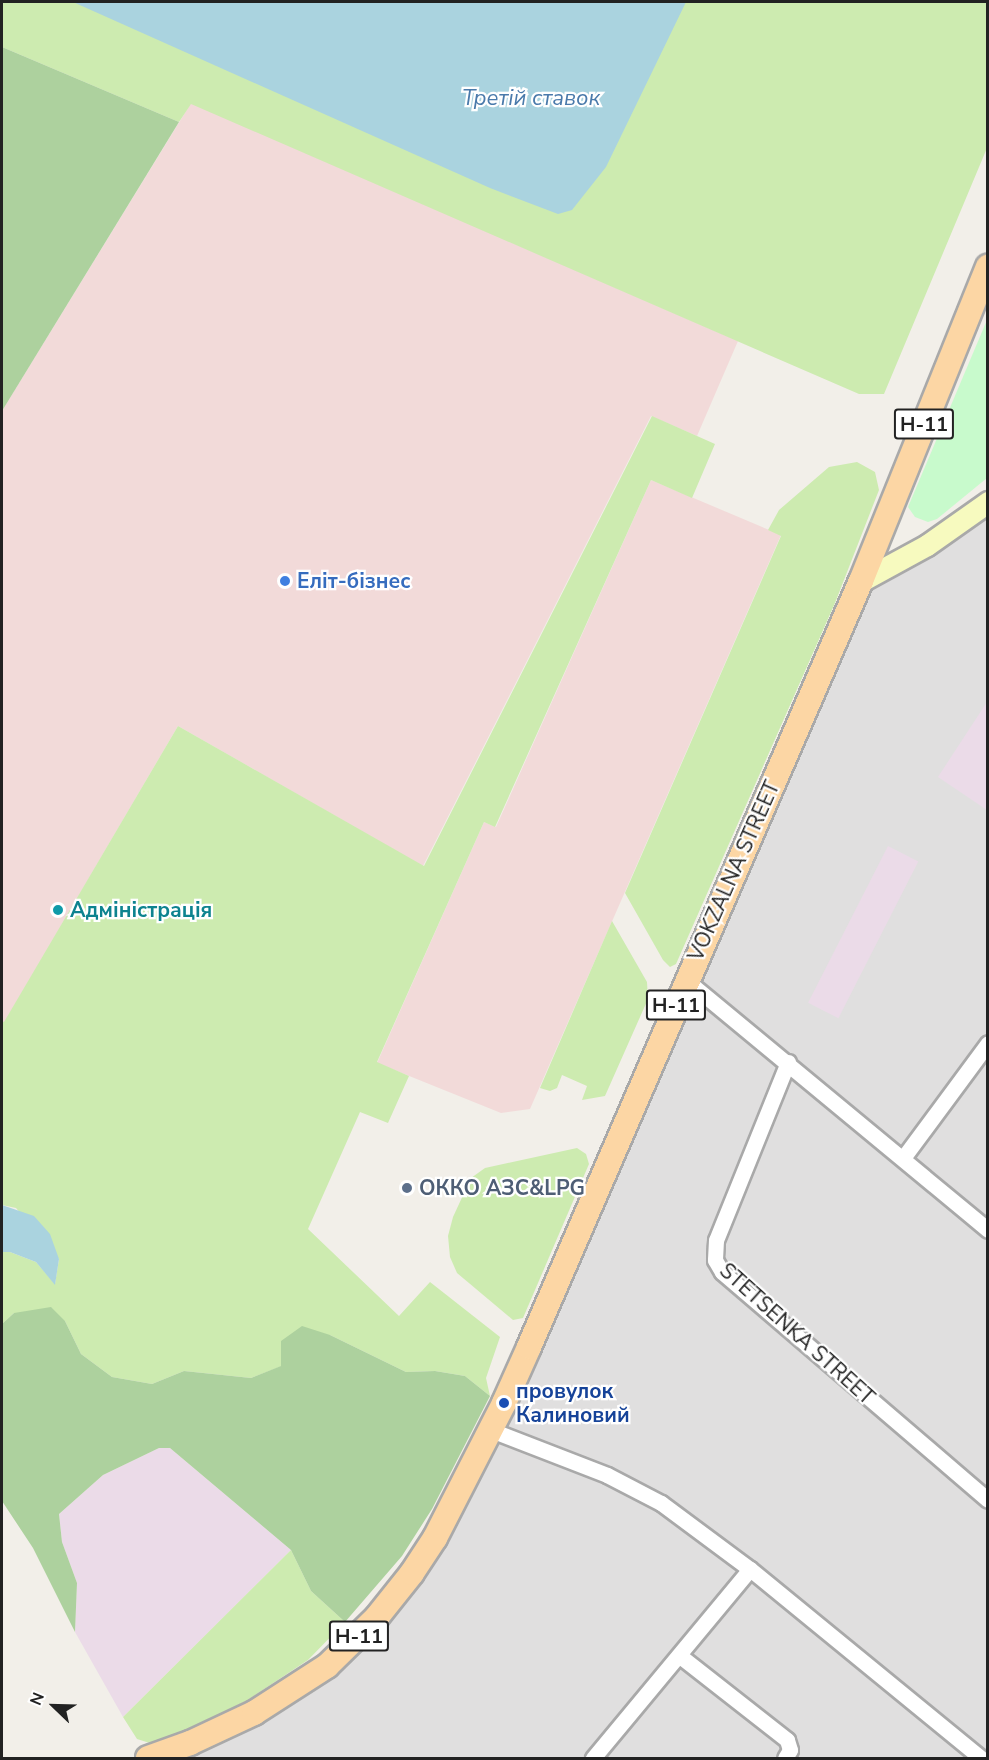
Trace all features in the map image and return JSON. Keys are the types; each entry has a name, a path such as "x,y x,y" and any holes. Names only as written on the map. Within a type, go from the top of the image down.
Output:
{"main road":[{"name":"Н-11","path":"861,581 987,267"},
{"name":"VOKZALNA STREET","path":"491,1430 861,581"},
{"name":"Н-11","path":"148,1758 190,1743 254,1713 301,1684 353,1642 390,1602 430,1546 491,1430"}],"street":[{"path":"861,581 927,545 987,502"},
{"path":"686,980 788,1062 987,1230"},
{"path":"903,1158 987,1043"},
{"name":"STETSENKA STREET","path":"788,1062 716,1240 714,1260 722,1272 987,1500"},
{"path":"491,1430 607,1475 661,1503 750,1569 981,1758"},
{"path":"593,1758 750,1569"},
{"path":"680,1656 787,1740 790,1749 785,1758"}],"shaded area":[{"name":"Еліт-бізнес","path":"191,103 738,341 697,436 651,416 423,866 178,726 4,1023 2,1021 2,411"},
{"path":"651,480 781,535 530,1109 501,1113 377,1063 484,822 496,827"},
{"path":"987,502 987,1758 148,1758 293,1690 435,1538 861,581"},
{"path":"987,702 987,810 938,777"},
{"path":"888,846 918,861 838,1018 808,1003"},
{"path":"159,1448 170,1448 291,1550 123,1717 75,1632 77,1583 62,1542 59,1514 103,1475"}],"green space":[{"path":"2,2 987,2 987,148 884,394 859,394 191,104 179,122 2,47"},
{"path":"2,47 179,122 2,411"},
{"path":"987,320 987,478 937,519 928,522 915,517 908,507"},
{"path":"652,416 715,444 692,498 651,480 495,827 484,822 377,1062 409,1076 388,1123 360,1112 308,1229 399,1316 430,1282 500,1337 486,1378 490,1396 465,1376 435,1371 406,1372 330,1335 282,1366 251,1378 184,1371 152,1384 112,1377 81,1354 65,1321 14,1313 2,1324 2,1252 10,1252 36,1262 55,1284 59,1259 16,1208 2,1205 2,1021 4,1022 178,726 424,866"},
{"path":"857,462 875,472 879,490 835,603 676,964 670,967 663,960 625,893 781,536 768,530 779,510 829,467"},
{"path":"612,921 647,982 648,999 605,1096 582,1100 587,1086 562,1075 557,1088 550,1091 540,1088"},
{"path":"577,1148 586,1154 589,1164 523,1318 513,1320 457,1273 450,1257 448,1236 453,1217 471,1178 485,1168"},
{"path":"51,1307 65,1321 81,1354 112,1377 152,1384 184,1371 251,1378 281,1366 281,1341 302,1326 330,1335 406,1372 435,1371 465,1376 490,1396 432,1509 402,1556 345,1622 311,1591 291,1550 170,1448 159,1448 103,1475 59,1514 62,1542 77,1583 75,1632 33,1548 2,1501 2,1324 14,1313"},
{"path":"291,1550 311,1591 345,1622 308,1660 246,1701 156,1745 137,1739 123,1717"}],"water":[{"name":"Третій ставок","path":"73,2 686,2 606,167 572,210 558,214 490,188"},
{"path":"2,1205 34,1216 50,1234 59,1259 55,1285 36,1262 10,1252 2,1252"}],"place":[{"name":"Еліт-бізнес","path":"285,581"},
{"name":"Адміністрація","path":"58,910"},
{"name":"ОККО АЗС&LPG","path":"407,1188"},
{"name":"провулок Калиновий","path":"504,1403"}]}
